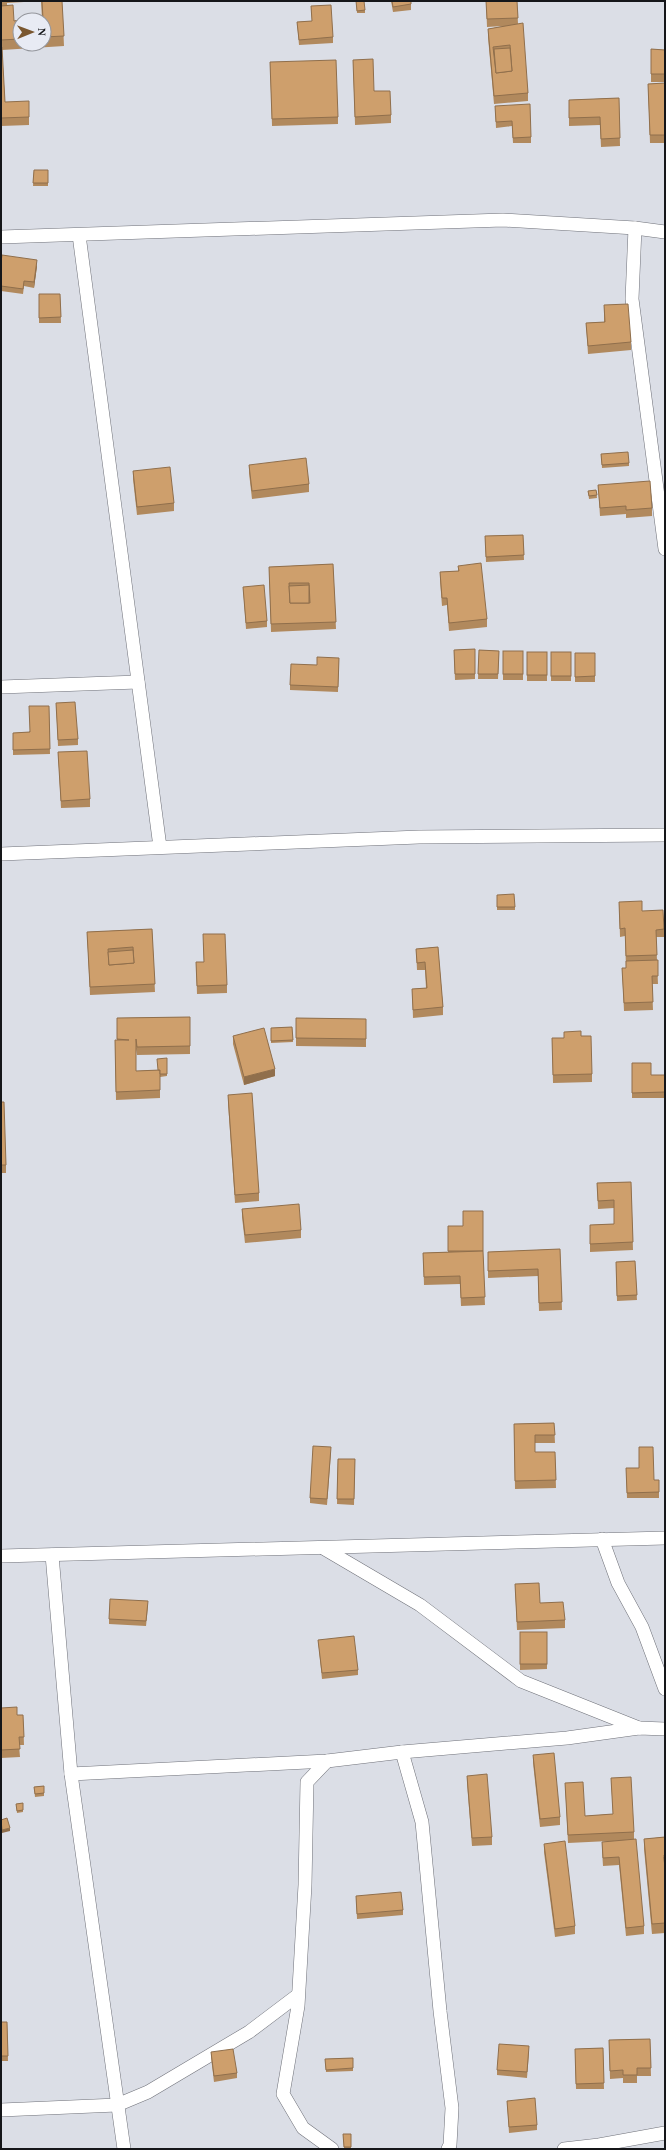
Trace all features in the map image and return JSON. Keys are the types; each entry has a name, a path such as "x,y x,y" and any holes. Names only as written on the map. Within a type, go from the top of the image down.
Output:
{"street":[{"path":"1,237 503,220 635,228 665,232"},
{"path":"635,228 632,299 665,549"},
{"path":"79,235 160,847"},
{"path":"1,687 138,682"},
{"path":"1,854 419,837 665,835"},
{"path":"1,1556 665,1538"},
{"path":"602,1539 618,1583 642,1627 665,1689"},
{"path":"323,1548 420,1605 521,1681 639,1728"},
{"path":"52,1555 71,1774 124,2149"},
{"path":"71,1774 327,1761 402,1752 567,1738 639,1728 665,1729"},
{"path":"402,1752 422,1822 440,2011 452,2108 450,2145 448,2149"},
{"path":"327,1761 307,1782 305,1885 298,1995 283,2094 303,2128 332,2149"},
{"path":"1,2110 117,2105 148,2092 249,2032 298,1995"},
{"path":"564,2149 599,2145 665,2133"}],"building":[{"path":"42,1 62,1 64,36 52,37 52,12 43,12"},
{"path":"356,1 364,1 365,10 357,11"},
{"path":"392,1 411,1 411,4 393,7"},
{"path":"486,1 517,1 518,18 487,19"},
{"path":"13,5 12,39 1,40 1,6"},
{"path":"331,5 333,37 299,40 297,22 312,21 311,6"},
{"path":"523,23 528,93 494,96 488,29","holes":["510,45 512,71 496,73 493,47"]},
{"path":"1,47 5,102 29,101 29,117 1,118"},
{"path":"510,48 512,71 496,73 494,49"},
{"path":"651,49 665,50 665,74 651,74"},
{"path":"373,59 374,91 390,91 391,115 355,117 353,60"},
{"path":"336,60 338,117 272,119 270,62"},
{"path":"665,83 665,135 650,135 648,84"},
{"path":"619,98 620,138 601,139 600,117 569,118 569,100"},
{"path":"530,104 531,137 513,138 512,121 496,122 495,106"},
{"path":"34,170 48,170 48,183 33,183"},
{"path":"2,255 37,260 34,282 24,281 23,289 1,286"},
{"path":"39,294 60,294 61,317 39,318"},
{"path":"628,304 631,342 588,346 586,323 605,322 604,305"},
{"path":"628,452 629,463 602,465 601,454"},
{"path":"306,458 309,484 252,491 249,465"},
{"path":"170,467 174,503 137,507 133,471"},
{"path":"650,481 652,508 626,510 626,506 600,508 598,485"},
{"path":"596,490 597,495 589,496 588,491"},
{"path":"523,535 524,555 486,557 485,536"},
{"path":"481,563 487,619 449,623 447,598 442,598 440,572 459,571 458,566"},
{"path":"333,564 336,622 271,624 269,567","holes":["289,583 309,583 310,603 290,603"]},
{"path":"264,585 267,621 246,623 243,587"},
{"path":"309,585 309,603 290,603 289,586"},
{"path":"475,649 475,674 455,674 454,650"},
{"path":"479,650 499,651 498,674 478,674"},
{"path":"503,651 523,651 523,674 503,674"},
{"path":"527,652 547,652 547,675 527,675"},
{"path":"551,652 571,652 571,676 551,676"},
{"path":"575,653 595,653 595,676 575,677"},
{"path":"317,657 339,658 338,687 290,685 291,664 317,665"},
{"path":"75,702 78,739 58,740 56,703"},
{"path":"29,706 49,706 50,749 13,750 13,733 30,732"},
{"path":"87,751 90,799 61,801 58,752"},
{"path":"514,894 515,907 497,907 497,895"},
{"path":"642,901 642,911 663,910 664,929 656,930 657,955 626,956 625,928 620,929 619,902"},
{"path":"152,929 155,984 90,987 87,932","holes":["133,947 134,963 109,965 108,949"]},
{"path":"203,934 225,934 227,985 197,986 196,962 204,962"},
{"path":"438,947 443,1007 413,1010 412,989 427,988 425,962 417,963 416,949"},
{"path":"133,950 134,963 109,965 108,952"},
{"path":"658,960 658,976 652,976 653,1002 624,1003 622,968 626,968 626,961"},
{"path":"190,1017 190,1046 137,1047 136,1039 136,1071 160,1070 160,1090 116,1092 115,1040 129,1040 117,1039 117,1018"},
{"path":"296,1018 366,1019 366,1039 296,1038"},
{"path":"292,1027 293,1040 271,1041 271,1028"},
{"path":"264,1028 275,1069 244,1077 233,1036"},
{"path":"581,1031 581,1036 591,1036 592,1074 553,1075 552,1038 564,1038 564,1032"},
{"path":"167,1058 167,1074 160,1074 157,1059"},
{"path":"632,1063 651,1063 651,1075 665,1075 665,1092 632,1093"},
{"path":"252,1093 259,1193 235,1195 228,1095"},
{"path":"1,1102 4,1102 6,1165 1,1165"},
{"path":"631,1182 633,1242 590,1244 590,1225 614,1224 614,1200 598,1201 597,1183"},
{"path":"299,1204 301,1230 245,1235 242,1209"},
{"path":"463,1211 483,1211 483,1251 448,1251 448,1226 463,1226"},
{"path":"560,1249 562,1302 539,1303 538,1269 488,1271 488,1252"},
{"path":"483,1251 485,1297 461,1298 460,1276 424,1277 423,1253"},
{"path":"635,1261 637,1295 617,1296 616,1262"},
{"path":"554,1423 555,1435 535,1435 535,1452 555,1452 556,1480 515,1481 514,1424"},
{"path":"313,1446 331,1447 327,1499 310,1498"},
{"path":"639,1447 653,1447 654,1480 659,1480 659,1492 627,1493 626,1468 639,1468"},
{"path":"338,1459 355,1459 354,1499 337,1499"},
{"path":"539,1583 540,1603 563,1602 565,1620 517,1622 515,1584"},
{"path":"110,1599 148,1601 146,1621 109,1619"},
{"path":"520,1632 547,1632 547,1664 520,1664"},
{"path":"354,1636 358,1670 322,1673 318,1640"},
{"path":"17,1707 17,1715 23,1715 24,1737 19,1737 20,1749 1,1750 1,1708"},
{"path":"554,1753 560,1817 540,1819 533,1755"},
{"path":"487,1774 492,1837 472,1838 467,1776"},
{"path":"631,1777 634,1832 568,1835 565,1783 583,1782 585,1816 613,1814 611,1778"},
{"path":"44,1786 44,1793 35,1794 34,1787"},
{"path":"23,1803 23,1810 17,1811 16,1804"},
{"path":"7,1818 10,1828 2,1830 1,1820"},
{"path":"665,1837 665,1923 652,1924 644,1839"},
{"path":"636,1839 644,1926 626,1928 619,1857 603,1858 602,1842"},
{"path":"565,1841 575,1926 555,1929 544,1844"},
{"path":"401,1892 403,1910 357,1914 356,1896"},
{"path":"1,2022 7,2022 8,2056 1,2056"},
{"path":"650,2039 651,2068 637,2068 637,2075 623,2075 623,2070 610,2071 609,2040"},
{"path":"499,2044 529,2046 527,2072 497,2070"},
{"path":"603,2048 604,2083 576,2084 575,2049"},
{"path":"233,2049 237,2073 214,2076 211,2052"},
{"path":"353,2058 353,2068 326,2070 325,2059"},
{"path":"535,2098 537,2125 509,2127 507,2101"},
{"path":"343,2134 351,2134 351,2147 344,2147"}]}
